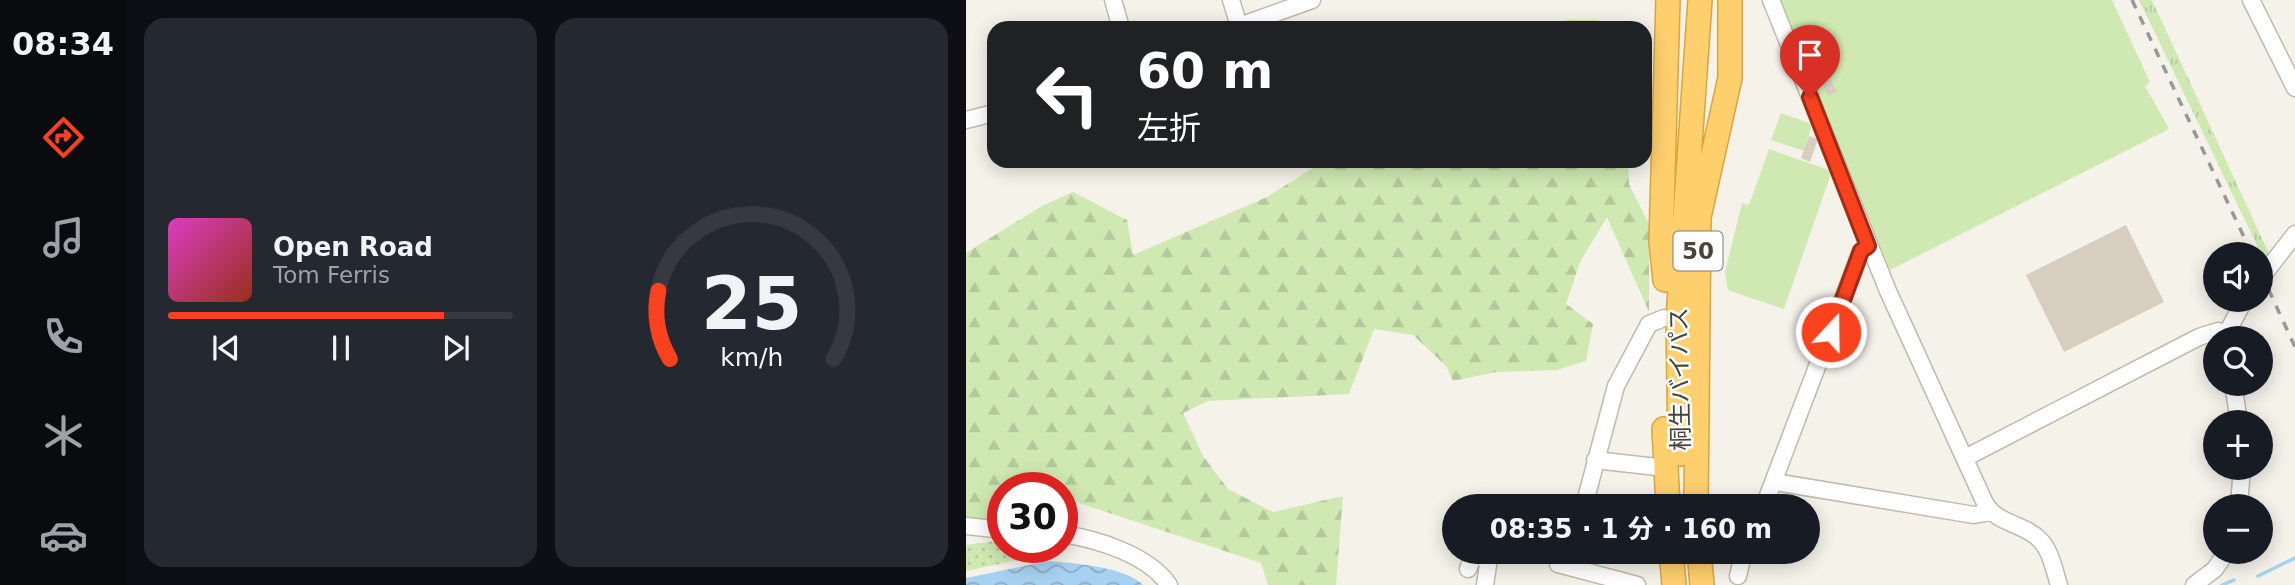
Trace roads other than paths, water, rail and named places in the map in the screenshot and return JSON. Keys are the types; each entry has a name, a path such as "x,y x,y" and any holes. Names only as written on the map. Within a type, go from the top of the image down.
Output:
{"highway":[{"path":"1665,280 1661,242 1668,0"},
{"name":"桐生バイパス","path":"1667,494 1665,280 1685,0"},
{"name":"桐生バイパス","path":"1682,494 1678,413 1678,319 1700,0"},
{"name":"50","path":"1696,494 1699,217 1730,78 1730,0"},
{"path":"1672,564 1674,585"},
{"path":"1687,564 1688,585"},
{"path":"1700,564 1702,585"}],"street":[{"path":"1113,0 1119,21"},
{"path":"1231,0 1236,21"},
{"path":"1254,21 1312,0"},
{"path":"1770,0 1868,246 1990,512 2040,540 2048,551 2059,585"},
{"path":"2251,0 2295,88"},
{"path":"966,120 987,115"},
{"path":"2273,262 2295,234"},
{"path":"1770,494 1861,251 1868,246"},
{"path":"1588,494 1616,386 1649,324 1664,318"},
{"path":"1965,458 2203,336"},
{"path":"1595,460 1666,468"},
{"path":"1775,482 1974,515 1990,512"},
{"path":"966,526 987,528"},
{"path":"1078,539 1140,558 1161,573 1169,585"},
{"path":"1468,569 1474,554 1484,557 1488,565 1485,585"},
{"path":"1558,564 1637,585"},
{"path":"1738,576 1741,564"},
{"path":"2194,585 2218,564"}],"water":[{"path":"1038,563 1066,563 1112,570 1143,585 966,585 966,578"}],"waterway":[{"path":"2258,576 2295,558"},
{"path":"2222,585 2234,580"}],"railway":[{"path":"2132,0 2246,242"},
{"path":"2273,299 2295,347"}]}
